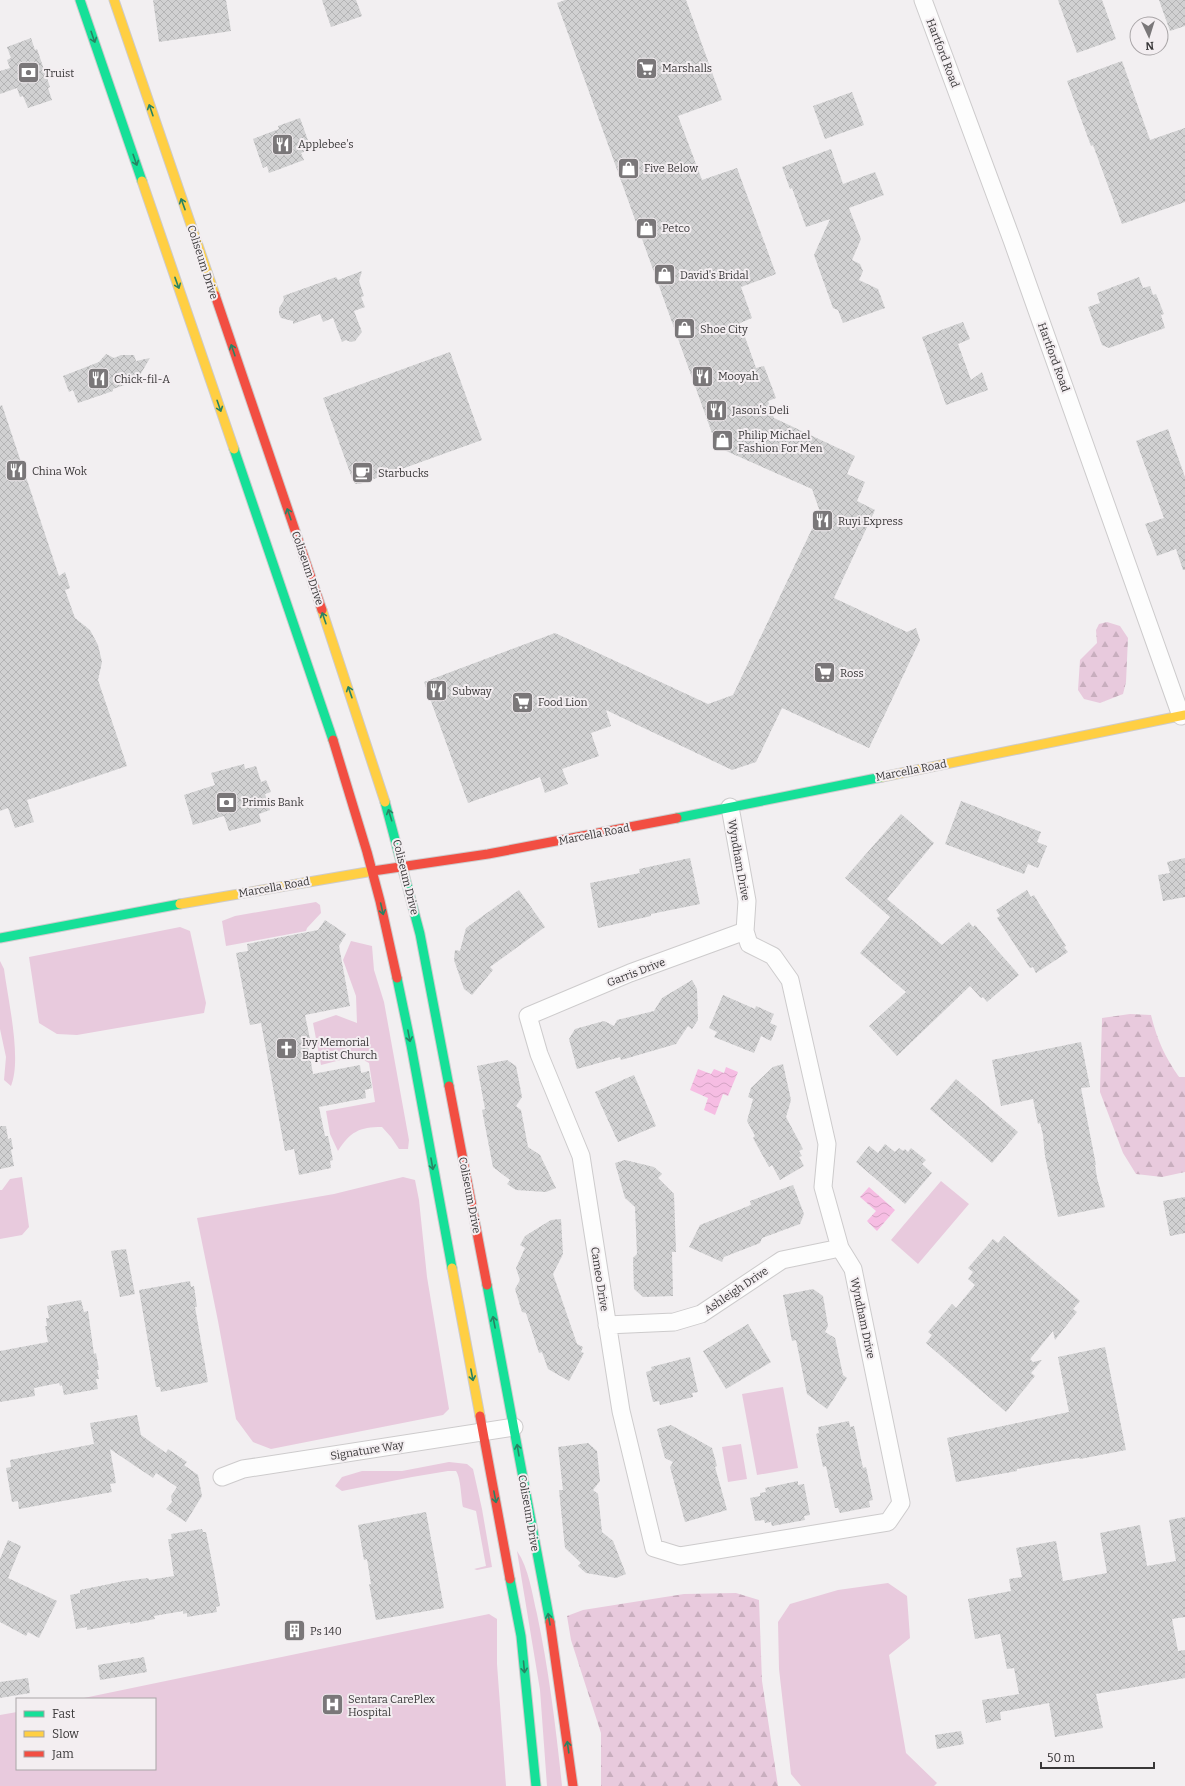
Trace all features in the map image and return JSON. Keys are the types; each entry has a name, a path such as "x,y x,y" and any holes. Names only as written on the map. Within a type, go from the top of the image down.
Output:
{"street":[{"path":"80,0 327,718 372,871 395,968 411,1045 522,1636 536,1786"},
{"name":"Coliseum Drive","path":"114,0 359,720 392,822 420,934 514,1427 552,1635 573,1786"},
{"name":"Hartford Road","path":"923,0 1012,240 1183,715"},
{"name":"Marcella Road","path":"0,938 200,900 527,847 1183,715"},
{"name":"Wyndham Drive","path":"654,1548 680,1556 888,1522 901,1503 853,1269 840,1248 823,1187 827,1144 790,980 773,956 749,944 745,931 747,901 730,807"},
{"name":"Garris Drive","path":"528,1016 630,973 745,931"},
{"name":"Cameo Drive","path":"528,1016 539,1054 581,1156 621,1410 654,1548"},
{"name":"Ashleigh Drive","path":"607,1325 674,1322 700,1314 782,1260 840,1248"},
{"name":"Signature Way","path":"222,1477 243,1469 514,1427"}],"green space":[{"path":"1107,622 1120,626 1128,638 1126,682 1123,694 1100,703 1084,699 1078,690 1080,660 1097,643 1096,630 1099,624"},
{"path":"316,902 320,905 321,913 306,931 226,946 222,921 235,916"},
{"path":"180,927 190,931 206,1003 204,1013 77,1035 57,1034 39,1023 29,957"},
{"path":"351,941 372,946 374,970 384,1002 409,1140 408,1149 399,1149 382,1127 367,1128 356,1132 347,1139 338,1151 330,1134 326,1111 375,1102 369,1063 356,1056 321,1065 313,1023 336,1015 357,1023 356,996 343,960"},
{"path":"0,961 4,969 15,1045 14,1074 11,1086 4,1080 6,1057 0,1029"},
{"path":"1130,1014 1151,1015 1159,1040 1166,1055 1179,1077 1185,1077 1185,1172 1162,1177 1136,1174 1123,1153 1100,1092 1102,1018"},
{"path":"22,1177 29,1227 22,1235 0,1239 0,1190 2,1190 10,1179"},
{"path":"403,1177 415,1180 419,1200 427,1277 449,1409 443,1415 271,1449 253,1442 236,1419 197,1218 334,1194"},
{"path":"941,1181 969,1204 918,1264 891,1240"},
{"path":"783,1387 798,1468 757,1475 742,1394"},
{"path":"741,1444 747,1479 728,1482 722,1447"},
{"path":"449,1462 467,1464 473,1469 482,1509 492,1567 477,1570 474,1569 486,1566 476,1511 463,1507 460,1483 456,1471 412,1477 342,1491 335,1486 342,1477 362,1471 402,1471"},
{"path":"517,1551 524,1565 532,1590 541,1635 552,1700 562,1786 547,1786 540,1690"},
{"path":"888,1583 907,1596 910,1638 889,1655 906,1753 937,1783 934,1786 801,1786 791,1774 779,1669 778,1622 790,1604 838,1590"},
{"path":"736,1593 759,1600 762,1681 778,1786 601,1786 601,1733 571,1640 567,1616 583,1610 684,1594"},
{"name":"Sentara CarePlex Hospital","path":"489,1614 497,1619 497,1664 506,1786 0,1786 0,1715 16,1712 16,1770 156,1770 156,1698 84,1698"}],"water":[{"path":"726,1067 738,1072 728,1096 723,1094 715,1115 704,1110 708,1098 690,1090 698,1069 711,1074 714,1069 724,1073"},
{"path":"869,1187 895,1210 877,1231 867,1221 876,1211 860,1197"}],"building":[{"path":"153,0 226,0 231,31 159,42"},
{"path":"322,0 356,0 362,16 331,27"},
{"path":"565,0 686,0 722,100 678,116 702,180 737,168 776,274 741,287 752,318 740,323 756,368 764,366 776,398 768,401 774,418 855,456 847,474 865,482 857,501 875,510 834,598 907,632 916,628 920,640 869,748 782,708 756,762 732,770 606,710 611,726 591,733 599,756 562,769 568,784 545,793 540,777 468,803 424,682 555,633 708,704 733,695 820,512 812,489 717,447 557,3"},
{"path":"1058,0 1102,0 1116,39 1077,53"},
{"path":"1159,0 1185,0 1185,26 1170,31 1169,16 1165,16"},
{"name":"Truist","path":"31,38 35,50 37,49 50,87 48,88 52,100 28,108 23,96 20,97 17,88 0,94 0,71 10,68 7,60 11,58 7,47"},
{"path":"1122,61 1150,140 1185,128 1185,202 1122,224 1093,145 1091,146 1067,81"},
{"path":"852,92 864,125 825,139 813,106"},
{"name":"Applebee's","path":"300,118 311,149 301,153 304,160 269,173 267,166 263,168 253,139 279,129 278,126"},
{"path":"831,149 843,184 875,172 884,195 849,208 861,239 852,260 860,264 863,271 859,280 878,289 885,308 843,323 838,310 833,308 814,255 830,219 806,227 792,188 790,189 782,167"},
{"path":"362,271 359,281 364,296 361,297 365,307 354,311 362,332 355,341 351,342 346,340 342,342 333,318 323,322 320,314 293,324 293,321 281,318 279,308 284,300 283,296 336,277 338,280"},
{"path":"1139,277 1143,288 1150,286 1153,295 1156,294 1164,314 1161,315 1165,328 1109,348 1102,345 1088,307 1100,303 1097,293"},
{"path":"963,322 970,339 958,344 971,380 982,372 988,390 946,405 922,337"},
{"path":"450,352 482,440 360,484 356,484 353,481 323,398"},
{"name":"Chick-fil-A","path":"106,354 114,358 121,355 134,355 136,361 150,358 140,375 130,383 113,389 113,391 78,403 73,390 69,392 63,376 99,362"},
{"path":"2,405 59,576 65,572 70,588 65,590 75,618 90,630 98,645 102,662 98,680 127,766 27,800 34,822 15,828 8,808 0,811 0,406"},
{"path":"1168,429 1185,477 1185,570 1183,570 1176,549 1157,556 1145,524 1164,518 1136,441"},
{"name":"Primis Bank","path":"244,764 245,769 256,766 261,782 266,780 271,792 265,794 270,810 259,814 261,822 229,831 224,816 193,825 184,795 215,785 211,773"},
{"path":"961,801 1041,832 1037,842 1047,846 1038,868 1028,864 1024,874 945,844"},
{"path":"901,814 934,843 887,899 942,945 969,922 973,927 975,925 1019,975 987,1002 970,986 897,1056 869,1026 906,992 860,953 890,917 845,878"},
{"path":"690,858 700,904 651,914 651,916 598,928 590,883 640,873 639,869"},
{"path":"1185,858 1185,897 1163,901 1158,875 1170,873 1167,862"},
{"path":"519,890 545,927 490,967 493,970 472,995 464,989 454,960 455,950 460,951 466,928"},
{"path":"1027,890 1031,897 1034,895 1066,946 1064,947 1068,952 1036,973 1033,967 1030,968 997,918 1000,916 996,910"},
{"name":"Ivy Memorial Baptist Church","path":"325,920 346,934 339,946 350,1006 305,1015 311,1044 308,1045 313,1074 360,1065 361,1073 369,1071 372,1088 365,1090 366,1098 319,1107 325,1136 328,1136 333,1160 330,1161 331,1168 299,1175 294,1149 285,1151 261,1023 250,1025 236,953 248,951 247,944 318,930"},
{"path":"692,980 697,989 698,1020 692,1029 688,1026 676,1044 621,1060 620,1057 577,1069 569,1039 575,1029 604,1021 614,1026 617,1020 654,1011 662,998"},
{"path":"723,995 755,1009 756,1006 774,1014 770,1023 777,1026 771,1041 761,1036 754,1053 714,1037 717,1032 709,1028"},
{"path":"1081,1042 1090,1087 1081,1088 1096,1165 1097,1178 1105,1207 1058,1217 1045,1156 1043,1135 1040,1123 1038,1124 1033,1099 1001,1106 992,1060"},
{"path":"507,1060 516,1066 522,1097 516,1106 521,1110 528,1147 540,1155 556,1188 546,1192 516,1190 507,1184 510,1180 493,1167 482,1110 485,1109 477,1066"},
{"path":"783,1064 791,1100 786,1117 803,1149 799,1151 802,1156 799,1157 804,1166 780,1180 772,1165 769,1167 753,1138 755,1136 747,1121 753,1099 748,1097 751,1088 773,1067"},
{"path":"634,1075 656,1126 618,1142 595,1092"},
{"path":"956,1079 1018,1132 992,1163 930,1109"},
{"path":"0,1126 6,1126 8,1139 11,1138 13,1149 11,1150 14,1166 0,1169"},
{"path":"885,1144 895,1152 899,1148 903,1151 905,1149 908,1152 911,1148 926,1160 922,1164 932,1173 905,1204 856,1162 869,1146 878,1153"},
{"path":"625,1160 654,1167 662,1174 658,1178 674,1194 676,1252 672,1252 673,1296 643,1297 634,1289 633,1258 637,1254 635,1207 625,1198 615,1163"},
{"path":"793,1185 804,1214 800,1224 762,1238 760,1243 724,1257 722,1262 689,1247 700,1225 751,1205 750,1201"},
{"path":"1185,1197 1185,1233 1170,1236 1163,1201"},
{"path":"561,1219 563,1254 553,1274 577,1344 583,1347 581,1352 584,1353 569,1381 548,1369 542,1352 539,1353 526,1313 522,1312 515,1289 520,1280 516,1268 525,1248 520,1245 525,1236 551,1220"},
{"path":"1004,1236 1080,1301 1073,1309 1077,1312 1055,1340 1053,1331 1030,1359 1033,1362 1042,1360 1031,1373 1035,1376 1006,1412 926,1343 932,1335 928,1332 952,1304 956,1308 975,1285 968,1279 973,1272 968,1268 993,1239 998,1243"},
{"path":"126,1249 135,1294 120,1297 111,1251"},
{"path":"190,1281 191,1287 194,1286 197,1307 195,1307 208,1382 161,1392 160,1387 156,1387 139,1290"},
{"path":"813,1289 823,1296 828,1326 825,1332 835,1338 843,1375 847,1378 827,1409 807,1394 796,1340 792,1341 783,1295"},
{"path":"81,1300 84,1312 88,1311 94,1354 96,1353 99,1370 97,1370 99,1379 96,1379 98,1389 64,1395 62,1385 60,1386 59,1383 34,1388 35,1396 0,1402 0,1351 48,1342 45,1326 47,1326 46,1318 49,1318 47,1306"},
{"path":"748,1324 771,1362 726,1389 703,1351"},
{"path":"1105,1347 1126,1450 1017,1469 1017,1471 956,1482 947,1438 1069,1412 1058,1357"},
{"path":"690,1357 698,1392 692,1393 693,1397 660,1405 659,1401 653,1402 646,1372 652,1370 651,1367"},
{"path":"137,1415 141,1435 166,1453 168,1449 187,1462 184,1465 198,1475 202,1496 186,1522 166,1509 172,1502 171,1496 177,1487 156,1473 153,1478 110,1449 116,1483 110,1484 112,1492 19,1509 18,1501 12,1502 6,1468 11,1467 10,1460 94,1444 90,1423"},
{"path":"849,1421 850,1427 854,1426 863,1468 866,1467 873,1500 869,1501 870,1507 840,1513 838,1508 835,1508 826,1466 823,1467 816,1434 819,1433 818,1427"},
{"path":"671,1425 712,1448 717,1466 715,1467 727,1510 685,1522 670,1467 673,1462 665,1458 657,1429"},
{"path":"588,1443 597,1451 600,1481 593,1490 598,1494 602,1532 613,1541 626,1574 616,1578 586,1573 578,1566 581,1563 565,1548 559,1490 563,1490 558,1447"},
{"path":"798,1481 798,1485 804,1484 810,1515 804,1516 805,1520 772,1526 771,1522 765,1523 764,1520 755,1521 750,1498 760,1496 760,1493 766,1492 765,1488"},
{"path":"426,1512 444,1608 376,1620 369,1584 371,1584 367,1559 364,1560 358,1525"},
{"path":"1185,1517 1185,1617 1172,1619 1178,1651 1185,1650 1185,1678 1096,1694 1103,1728 1055,1737 1049,1703 1000,1712 1001,1720 986,1723 982,1700 1019,1694 1014,1668 1007,1669 1000,1634 975,1639 968,1599 1011,1591 1009,1579 1022,1577 1016,1548 1056,1541 1063,1581 1107,1573 1100,1533 1140,1525 1147,1566 1176,1561 1169,1520"},
{"path":"202,1529 203,1532 206,1532 214,1572 220,1606 216,1607 217,1612 187,1617 187,1613 183,1614 183,1611 154,1616 155,1619 130,1624 130,1622 87,1630 87,1627 76,1629 70,1595 80,1593 80,1590 124,1581 148,1578 149,1580 174,1576 168,1539 172,1539 171,1534"},
{"path":"8,1540 21,1546 8,1578 57,1601 39,1638 28,1632 26,1636 0,1622 0,1559"},
{"name":"Ps 140","path":"300,1623 302,1635 289,1638 287,1626"},
{"path":"144,1657 147,1672 100,1680 98,1665"},
{"path":"28,1678 30,1693 0,1698 0,1682"},
{"path":"961,1731 964,1744 937,1749 935,1735"}],"traffic: fast":[{"path":"80,0 142,181"},
{"path":"234,449 333,740"},
{"path":"677,818 882,777"},
{"path":"385,802 420,934 449,1086"},
{"path":"0,938 180,904"},
{"path":"397,978 411,1045 452,1268"},
{"path":"487,1285 550,1622"},
{"path":"510,1579 521,1636 536,1786"}],"traffic: slow":[{"path":"114,0 215,295"},
{"path":"142,181 234,449"},
{"path":"322,610 385,802"},
{"path":"882,777 1185,715"},
{"path":"180,904 373,871"},
{"path":"452,1268 480,1416"}],"traffic: jam":[{"path":"215,295 322,610"},
{"path":"333,740 367,852 380,901 397,978"},
{"path":"373,871 488,854 677,818"},
{"path":"449,1086 487,1285"},
{"path":"480,1416 510,1579"},
{"path":"550,1622 573,1786"}],"place":[{"name":"Marshalls","path":"646,68"},
{"name":"Truist","path":"29,73"},
{"name":"Applebee's","path":"282,144"},
{"name":"Five Below","path":"628,168"},
{"name":"Petco","path":"646,228"},
{"name":"David's Bridal","path":"665,275"},
{"name":"Shoe City","path":"684,329"},
{"name":"Mooyah","path":"702,376"},
{"name":"Chick-fil-A","path":"99,379"},
{"name":"Jason's Deli","path":"716,410"},
{"name":"Philip Michael Fashion For Men","path":"722,441"},
{"name":"China Wok","path":"17,471"},
{"name":"Starbucks","path":"363,473"},
{"name":"Ruyi Express","path":"823,521"},
{"name":"Ross","path":"824,673"},
{"name":"Subway","path":"436,691"},
{"name":"Food Lion","path":"522,702"},
{"name":"Primis Bank","path":"227,802"},
{"name":"Ivy Memorial Baptist Church","path":"287,1048"},
{"name":"Ps 140","path":"295,1631"},
{"name":"Sentara CarePlex Hospital","path":"333,1705"}]}
